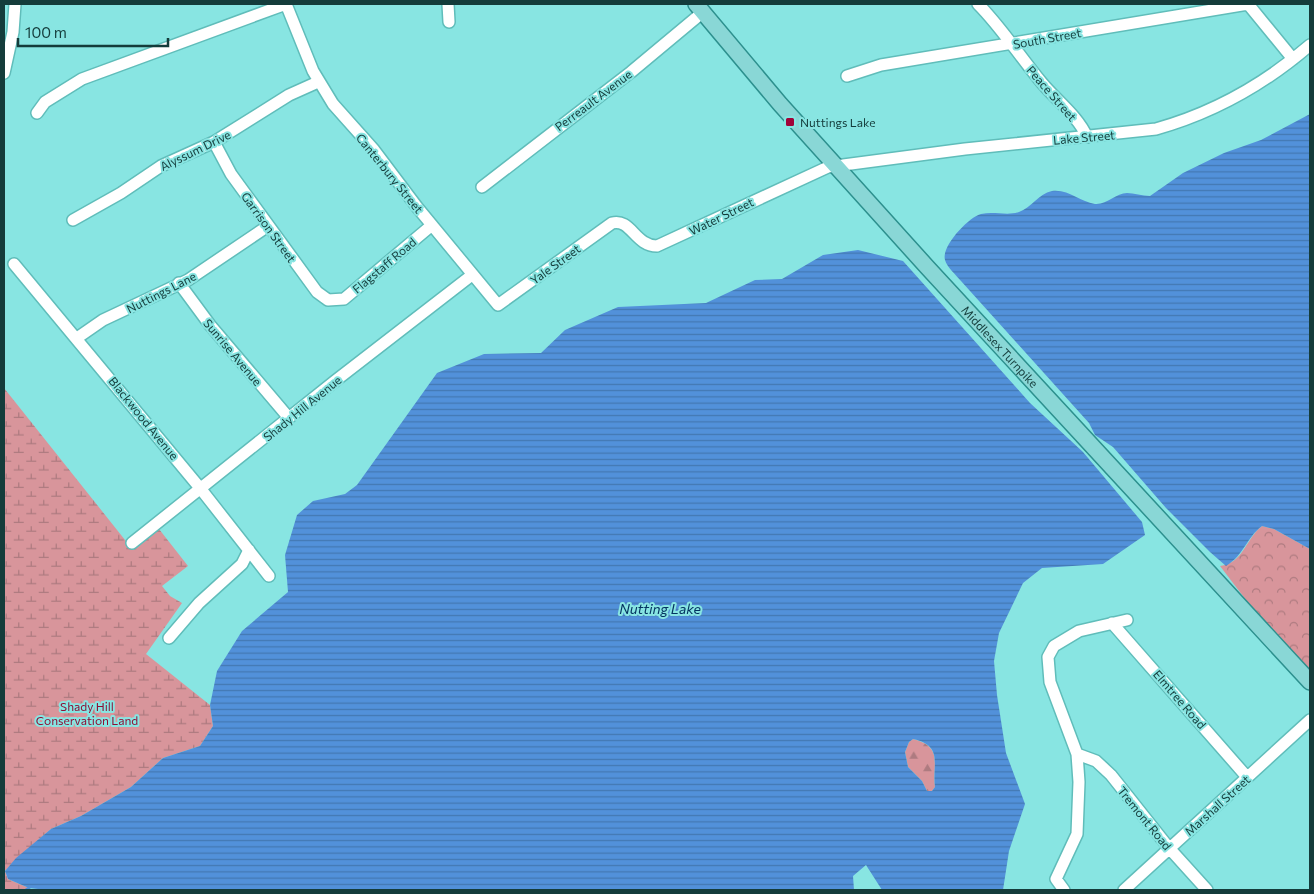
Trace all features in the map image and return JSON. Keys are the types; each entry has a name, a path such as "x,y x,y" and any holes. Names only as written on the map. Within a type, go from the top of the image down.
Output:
{"main road":[{"name":"Middlesex Turnpike","path":"699,8 835,165 1310,682"}],"street":[{"path":"4,73 15,4"},
{"path":"37,113 45,102 82,80 286,4"},
{"name":"Canterbury Street","path":"286,4 318,82 333,104 374,150 432,225 498,305"},
{"path":"448,4 449,22"},
{"name":"Peace Street","path":"978,4 1058,102 1079,124 1087,137"},
{"path":"1248,4 1293,59"},
{"name":"South Street","path":"847,76 881,65 1248,4"},
{"name":"Perreault Avenue","path":"482,187 631,72 699,8"},
{"name":"Lake Street","path":"835,165 1146,131 1178,122 1246,91 1310,45"},
{"name":"Alyssum Drive","path":"73,220 121,193 161,166 214,142 289,95 318,82"},
{"name":"Garrison Street","path":"214,142 231,174 317,292 334,301"},
{"name":"Water Street","path":"612,223 626,224 645,244 651,246 662,245 780,188 835,165"},
{"name":"Yale Street","path":"498,305 612,223"},
{"name":"Flagstaff Road","path":"334,301 344,299 361,286 432,225"},
{"name":"Nuttings Lane","path":"77,338 103,320 196,275 268,226"},
{"name":"Blackwood Avenue","path":"14,264 200,488 269,576"},
{"name":"Shady Hill Avenue","path":"132,543 472,275"},
{"name":"Sunrise Avenue","path":"179,283 210,325 289,418"},
{"path":"169,638 199,603 242,564 249,550"},
{"path":"1064,890 1056,879 1070,853 1078,829 1080,798 1077,754 1050,682 1048,656 1054,646 1079,631 1127,620"},
{"name":"Elmtree Road","path":"1112,622 1247,777"},
{"name":"Marshall Street","path":"1124,890 1310,720"},
{"name":"Tremont Road","path":"1077,754 1096,761 1110,775 1169,848 1207,890"}],"green space":[{"name":"Shady Hill Conservation Land","path":"4,388 133,550 159,529 188,566 162,586 170,596 182,603 146,654 210,705 213,726 200,746 163,758 131,787 81,816 51,829 17,858 5,871 8,879 29,888 26,890 4,890"},
{"path":"1262,526 1274,529 1310,549 1310,671 1246,600 1220,566 1234,561"},
{"path":"913,739 923,742 933,752 935,757 935,787 932,791 927,791 922,781 908,767 905,752 909,742"}],"water":[{"path":"1310,114 1310,549 1274,529 1262,526 1226,566 1166,508 1113,447 1095,435 1089,423 952,271 946,263 945,254 951,240 963,226 981,214 1010,214 1019,212 1052,191 1064,192 1095,204 1104,203 1123,194 1130,193 1150,196 1183,173 1224,153 1261,140"},
{"name":"Nutting Lake","path":"858,250 903,261 1030,403 1083,452 1142,522 1145,535 1103,564 1042,568 1023,583 999,633 994,661 997,695 1006,753 1025,804 1009,851 1003,890 882,890 866,865 853,876 854,890 47,890 29,888 8,879 5,871 16,858 51,829 81,816 131,787 163,758 200,746 213,726 210,705 217,671 242,631 288,592 285,555 297,515 313,501 345,494 357,485 437,373 484,354 541,353 565,330 618,307 706,303 755,280 782,279 823,255","holes":["913,739 929,746 935,757 935,787 932,791 927,791 922,781 908,767 905,752 909,742"]}],"place":[{"name":"Nuttings Lake","path":"790,122"}]}
